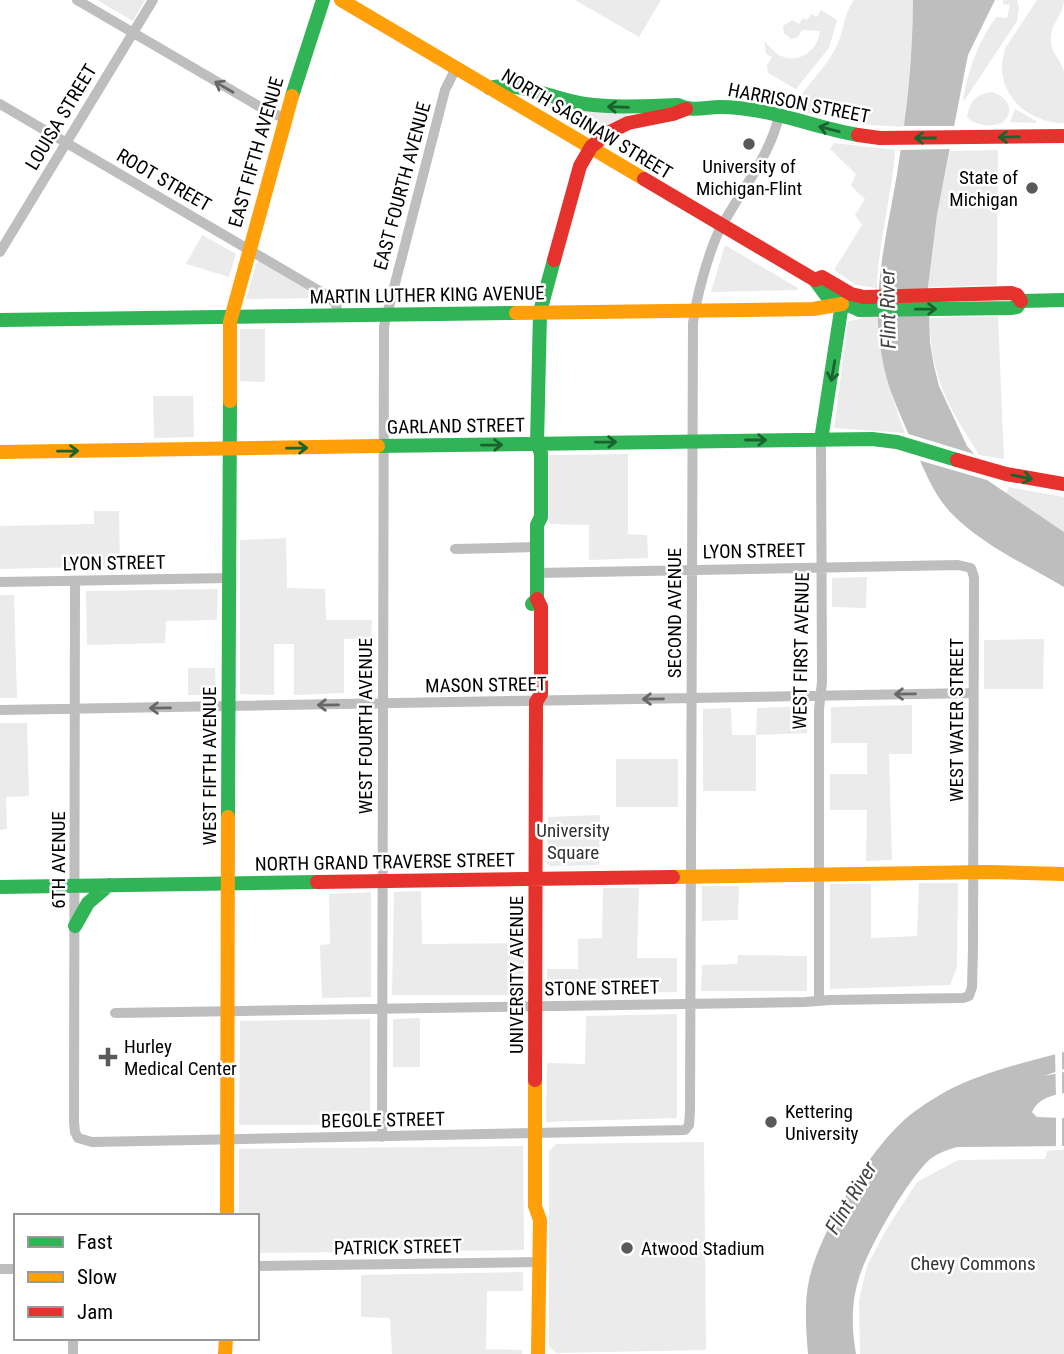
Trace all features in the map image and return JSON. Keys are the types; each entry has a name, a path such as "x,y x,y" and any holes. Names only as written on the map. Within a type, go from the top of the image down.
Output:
{"street":[{"path":"77,0 267,111 285,118"},
{"name":"LOUISA STREET","path":"0,252 153,0"},
{"name":"EAST FIFTH AVENUE","path":"231,317 285,118 323,0"},
{"name":"NORTH SAGINAW STREET","path":"341,0 815,280 817,288 846,298"},
{"name":"EAST FOURTH AVENUE","path":"386,315 445,90 456,68"},
{"name":"HARRISON STREET","path":"489,88 504,86 591,106 626,108 678,105 686,108 730,108 779,116 852,134 896,138 1064,136"},
{"name":"ROOT STREET","path":"0,104 330,298 337,306 338,315"},
{"name":"UNIVERSITY AVENUE","path":"532,1354 530,1346 539,1217 535,1206 535,1134 537,702 541,694 541,604 537,599 537,525 541,517 541,453 537,444 540,312 580,166 590,149 609,132 624,124 678,113 686,108"},
{"name":"SECOND AVENUE","path":"688,1128 695,310 714,244 772,140 779,116"},
{"path":"846,298 854,309 873,304 978,302 1014,307 1021,301 1064,300"},
{"name":"MARTIN LUTHER KING AVENUE","path":"0,320 813,309 846,298"},
{"name":"WEST FIRST AVENUE","path":"819,1001 821,440 846,298"},
{"name":"WEST FOURTH AVENUE","path":"382,1137 383,332 386,315"},
{"name":"WEST FIFTH AVENUE","path":"227,1214 231,317"},
{"name":"GARLAND STREET","path":"0,452 881,440 1015,476 1064,484"},
{"path":"456,549 537,547"},
{"name":"LYON STREET","path":"537,573 960,565 971,568"},
{"name":"WEST WATER STREET","path":"963,998 970,995 972,987 974,577 971,568"},
{"name":"LYON STREET","path":"0,582 229,578"},
{"name":"6TH AVENUE","path":"75,581 74,1126 78,1138"},
{"name":"MASON STREET","path":"0,710 974,693"},
{"name":"NORTH GRAND TRAVERSE STREET","path":"0,887 973,872 1064,874"},
{"path":"75,926 88,903 109,885"},
{"name":"STONE STREET","path":"115,1013 963,998"},
{"name":"BEGOLE STREET","path":"78,1138 96,1142 227,1140 677,1132 688,1128"},
{"name":"UNIVERSITY AVENUE","path":"535,1262 538,1354"},
{"name":"PATRICK STREET","path":"259,1266 535,1262"}],"green space":[{"path":"97,0 145,0 133,21"},
{"path":"575,0 661,0 639,37"},
{"path":"854,0 913,0 913,34 904,127 858,124 793,110 834,51"},
{"path":"1003,0 1017,0 1017,21 964,101 971,67 984,36 996,17 1007,18 1010,5 1003,4"},
{"path":"1037,0 1064,0 1051,41 1064,72 1064,123 1036,117 1024,110 1007,89 1003,76 1002,62 1006,47"},
{"path":"821,10 837,20 829,48 796,89 768,73 767,65 772,57 766,54 764,40 781,56 795,58 807,54 816,44 820,31 802,30 798,37 791,39 784,33 783,26 792,20 799,24 811,14 817,17"},
{"path":"991,92 1007,103 1008,116 1000,123 990,125 970,120 967,117 974,100"},
{"path":"536,100 626,113 628,115 593,135"},
{"path":"1015,109 1036,121 1036,123 1010,122"},
{"path":"834,143 895,150 879,257 877,293 876,288 856,285 834,270 862,225 855,215 865,199 851,186 856,174 830,149"},
{"path":"998,150 997,285 928,287 937,215 950,151"},
{"path":"202,235 236,254 229,277 186,264"},
{"path":"725,245 798,288 798,290 711,292"},
{"path":"259,261 322,298 246,299"},
{"path":"878,310 886,373 905,433 834,428 848,321"},
{"path":"998,316 1004,459 979,455 958,421 938,375 929,318"},
{"path":"240,329 265,329 265,382 240,381"},
{"path":"153,396 193,396 194,437 154,438"},
{"path":"628,454 628,534 647,535 648,558 589,560 589,525 549,524 549,455"},
{"path":"1009,487 1064,497 1064,532 1006,493"},
{"path":"94,511 119,511 120,566 0,569 0,526 94,524"},
{"path":"286,538 287,588 325,589 326,620 372,620 371,638 344,639 344,693 294,695 294,644 274,644 274,695 240,694 240,540"},
{"path":"867,577 866,608 832,607 832,578"},
{"path":"218,589 217,620 166,621 165,643 87,645 86,591"},
{"path":"0,595 14,595 17,698 0,698"},
{"path":"1044,639 1043,689 984,689 984,640"},
{"path":"188,668 215,668 216,695 188,695"},
{"path":"912,705 912,754 889,754 892,860 866,861 867,810 830,810 830,774 867,774 867,743 831,743 831,707"},
{"path":"808,706 807,733 756,735 757,708"},
{"path":"731,708 732,735 756,735 756,791 703,791 703,709"},
{"path":"0,723 27,723 29,796 6,797 7,829 0,830"},
{"path":"616,759 678,759 678,807 616,807"},
{"name":"University Square","path":"600,815 599,865 550,866 547,863 548,817"},
{"path":"919,883 958,883 957,967 950,985 830,989 830,884 871,884 871,938 917,936"},
{"path":"702,886 739,886 738,920 702,921"},
{"path":"603,888 639,888 637,958 677,958 677,992 547,994 547,969 578,969 578,939 602,938"},
{"path":"421,891 422,944 524,943 524,995 392,995 394,892"},
{"path":"371,892 371,997 322,998 320,945 330,944 329,894"},
{"path":"738,955 807,956 807,991 701,991 702,965 737,964"},
{"path":"677,1014 677,1118 546,1122 547,1063 585,1064 586,1016"},
{"path":"420,1018 420,1067 393,1067 393,1019"},
{"path":"370,1019 370,1125 239,1125 240,1021"},
{"name":"Atwood Stadium","path":"704,1142 706,1350 556,1353 549,1346 549,1151 556,1144"},
{"path":"523,1146 524,1250 259,1253 259,1214 239,1214 239,1149"},
{"name":"Chevy Commons","path":"1064,1149 1064,1354 860,1354 859,1300 867,1266 917,1182 958,1160 1045,1159 1047,1151"},
{"path":"523,1272 523,1291 487,1291 486,1349 522,1350 522,1354 392,1354 390,1318 361,1317 361,1275"}],"water":[{"name":"Flint River","path":"913,0 995,0 968,55 937,215 928,287 930,342 939,386 967,446 987,480 1064,532 1064,587 992,546 965,526 946,507 925,471 894,401 884,368 879,334 879,289 906,109"},
{"name":"Flint River","path":"1064,1052 1064,1069 1044,1076 1064,1072 1064,1093 1042,1101 1032,1112 1037,1117 1064,1118 1064,1146 958,1147 929,1160 898,1201 861,1272 853,1311 856,1354 808,1354 806,1298 814,1261 833,1219 859,1175 887,1138 915,1111 957,1086 1002,1069"}],"pier":[{"path":"901,126 956,126 952,149 897,150"},
{"path":"905,433 974,454 987,480 918,460"},
{"path":"1062,1049 1062,1096 1056,1098 1055,1051"},
{"path":"1056,1114 1062,1115 1062,1150 1056,1150"}],"traffic: fast":[{"path":"292,96 323,0"},
{"path":"489,88 524,88 574,102 597,105 678,105 693,109 720,107 755,110 858,135"},
{"path":"532,604 537,599 537,525 541,517 541,453 537,444 540,312 554,260"},
{"path":"815,280 826,295 859,310 1011,308 1017,307 1021,301 1064,300"},
{"path":"821,440 842,304 846,297"},
{"path":"0,320 516,313"},
{"path":"228,817 230,401"},
{"path":"378,446 872,439 897,442 957,460"},
{"path":"0,887 317,882"},
{"path":"75,926 88,903 109,885"}],"traffic: slow":[{"path":"341,0 644,179"},
{"path":"230,401 230,322 292,96"},
{"path":"516,313 813,309 842,304"},
{"path":"0,452 378,446"},
{"path":"227,1214 228,817"},
{"path":"673,877 988,872 1064,874"},
{"path":"535,1080 535,1206 540,1220 538,1354"},
{"path":"225,1354 226,1340"}],"traffic: jam":[{"path":"554,260 580,166 591,147 608,133 628,123 686,109"},
{"path":"858,135 880,138 1064,136"},
{"path":"644,179 815,280 822,277 851,294 864,297 1011,293 1017,295 1021,301"},
{"path":"957,460 1006,474 1064,484"},
{"path":"535,1080 536,702 541,694 541,607 537,599"},
{"path":"317,882 673,877"}],"place":[{"name":"University of Michigan-Flint","path":"749,144"},
{"name":"State of Michigan","path":"1032,188"},
{"name":"Hurley Medical Center","path":"108,1057"},
{"name":"Kettering University","path":"771,1122"},
{"name":"Atwood Stadium","path":"627,1248"}]}
